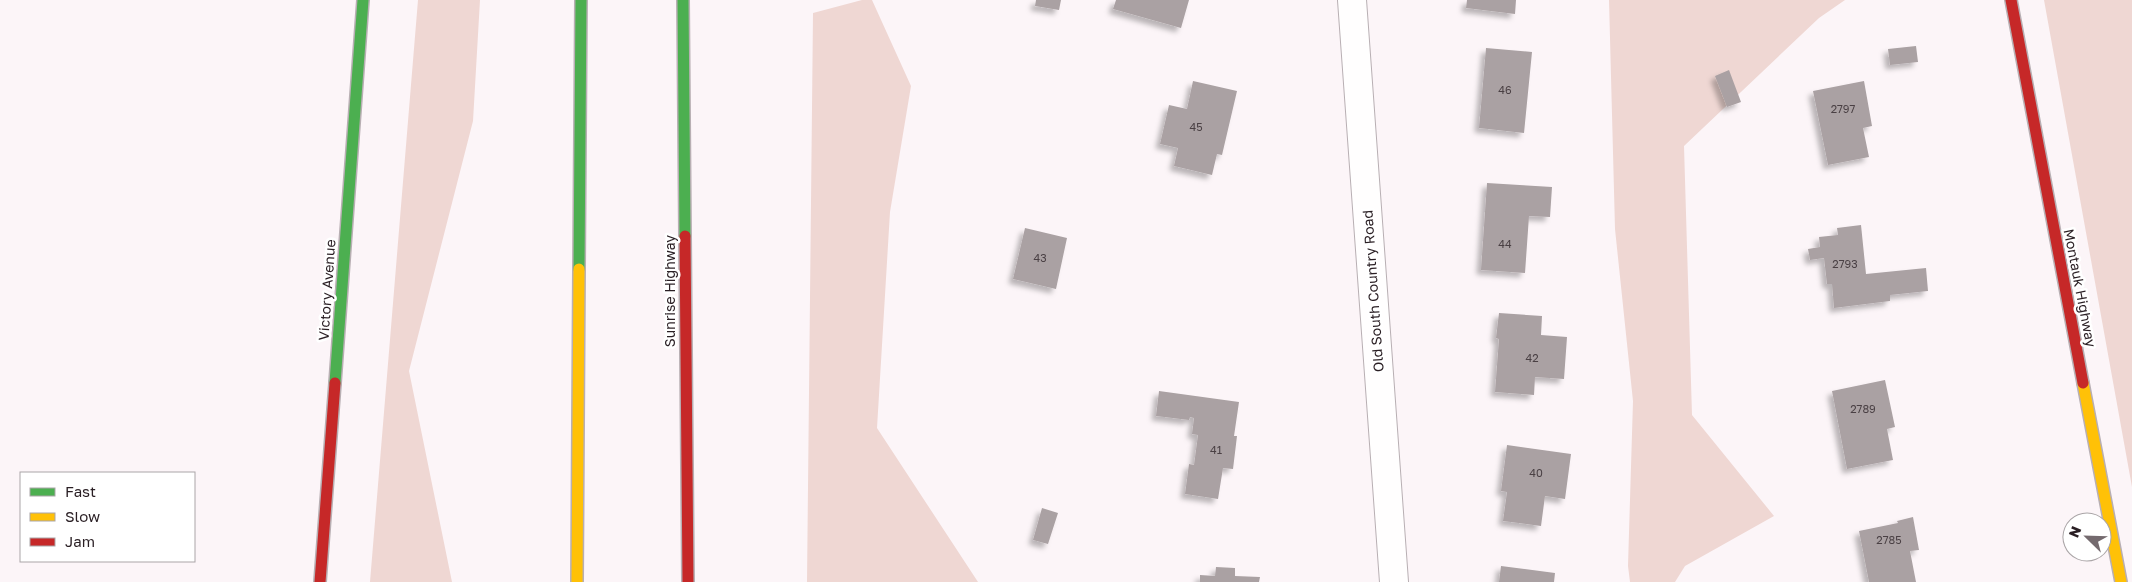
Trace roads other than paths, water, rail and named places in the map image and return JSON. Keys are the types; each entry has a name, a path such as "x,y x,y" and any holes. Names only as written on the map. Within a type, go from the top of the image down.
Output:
{"main road":[{"name":"Victory Avenue","path":"320,582 363,0"},
{"path":"577,582 581,0"},
{"name":"Sunrise Highway","path":"683,0 688,582"},
{"name":"Montauk Highway","path":"2010,0 2120,582"}],"street":[{"name":"Old South Country Road","path":"1352,0 1394,582"}]}
